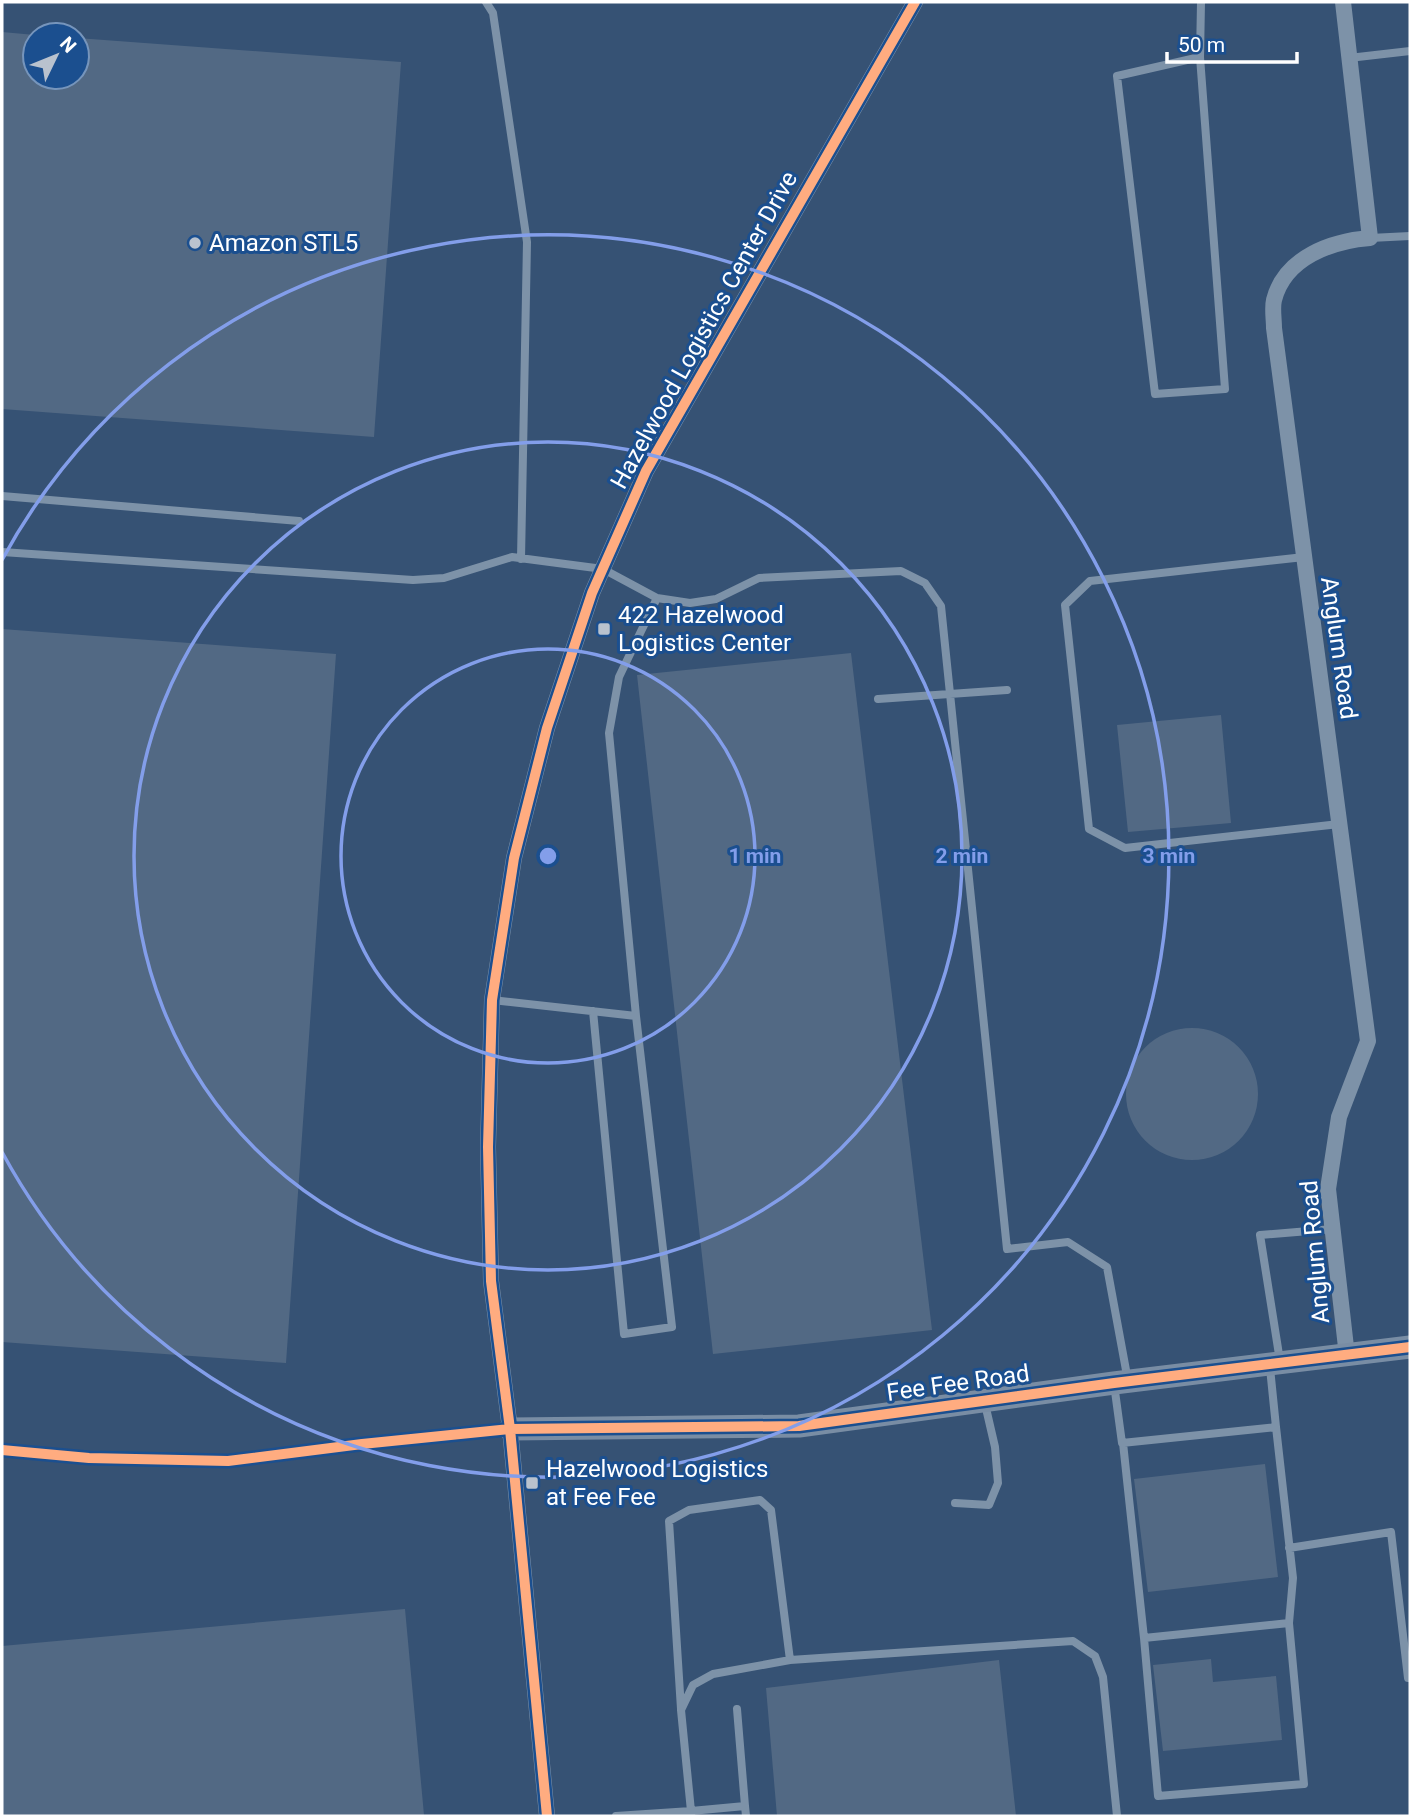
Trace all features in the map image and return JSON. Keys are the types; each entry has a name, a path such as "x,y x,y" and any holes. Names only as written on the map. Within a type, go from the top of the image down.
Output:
{"street":[{"name":"Hazelwood Logistics Center Drive","path":"547,1816 510,1429 491,1282 488,1147 492,1000 514,858 540,754 588,605 646,471 915,2"},
{"path":"1343,2 1370,239"},
{"name":"Anglum Road","path":"1347,1356 1328,1189 1339,1118 1368,1041 1274,328 1274,301 1283,281 1301,261 1321,248 1352,240 1370,239"},
{"name":"Fee Fee Road","path":"510,1429 799,1426 1121,1382 1410,1347"}],"lane":[{"path":"486,2 494,13 527,242 521,559"},
{"path":"1200,57 1117,76 1155,394 1225,389 1200,57 1201,2"},
{"path":"1349,58 1410,51"},
{"path":"1370,239 1410,236"},
{"path":"2,496 299,521"},
{"path":"2,552 413,580 444,578 512,557 603,569 657,598 690,603 716,599 759,578 901,572 925,583 941,606 1007,1250 1068,1242 1107,1267 1121,1382 1123,1443 1158,1796 1304,1784 1289,1623 1293,1578 1276,1427 1275,1364 1260,1235 1333,1230"},
{"path":"1304,557 1090,581 1065,605 1089,829 1125,848 1339,824"},
{"path":"593,1011 624,1334 672,1327 636,1016 609,733 619,677 657,598"},
{"path":"878,699 1007,690"},
{"path":"492,1000 636,1016"},
{"path":"955,1503 989,1505 998,1483 995,1447 984,1401"},
{"path":"1123,1443 1276,1427"},
{"path":"2,1450 89,1458 228,1461 510,1429"},
{"path":"691,1813 681,1710 669,1521 689,1510 760,1500 771,1510 790,1660"},
{"path":"1289,1548 1391,1532 1410,1678"},
{"path":"1144,1638 1289,1623"},
{"path":"681,1710 693,1685 713,1674 790,1660 1073,1641 1095,1656 1102,1677 1117,1816"},
{"path":"737,1709 746,1816"},
{"path":"616,1816 691,1813 745,1805"}],"building":[{"name":"Amazon STL5","path":"2,32 21,34 21,91 91,91 91,39 401,62 374,437 2,409"},
{"path":"2,629 336,654 286,1363 2,1342"},
{"path":"851,653 932,1330 713,1354 637,675"},
{"path":"1221,715 1231,823 1128,832 1117,725"},
{"path":"1192,1028 1217,1033 1229,1039 1247,1057 1253,1069 1258,1094 1253,1119 1247,1131 1229,1149 1217,1155 1192,1160 1167,1155 1155,1149 1137,1131 1131,1119 1126,1094 1131,1069 1137,1057 1155,1039 1167,1033"},
{"path":"1265,1464 1278,1577 1148,1592 1134,1479"},
{"path":"405,1609 424,1815 2,1816 2,1646"},
{"path":"1211,1659 1213,1682 1276,1676 1282,1740 1163,1751 1153,1665"},
{"path":"999,1660 1016,1816 777,1816 766,1688"}],"cycle path":[{"path":"547,1816 510,1429 491,1281 488,1147 492,1000 514,858 547,728 592,593 646,471 915,2"},
{"path":"2,1450 89,1458 228,1461 510,1429 799,1426 1114,1383 1410,1347"}],"place":[{"name":"Amazon STL5","path":"195,243"},
{"name":"422 Hazelwood Logistics Center","path":"604,629"},
{"name":"Hazelwood Logistics at Fee Fee","path":"532,1483"}]}
